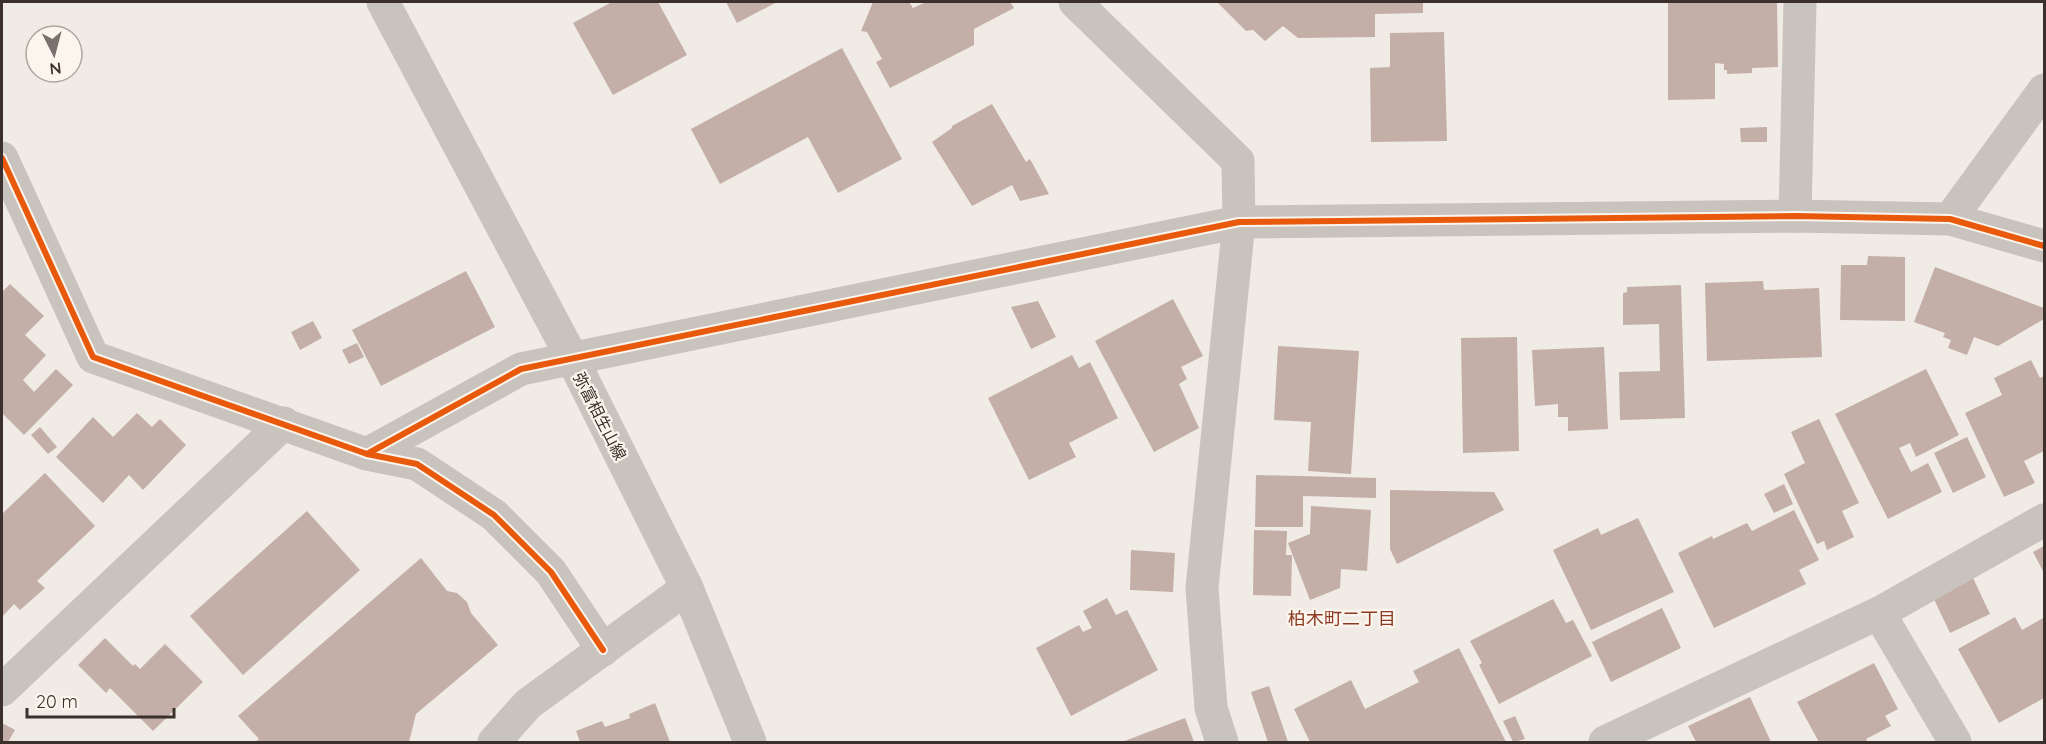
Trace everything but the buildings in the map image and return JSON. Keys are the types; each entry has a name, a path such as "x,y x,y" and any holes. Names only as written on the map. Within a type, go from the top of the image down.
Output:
{"street":[{"name":"弥富相生山線","path":"383,2 572,358 687,588 750,742"},
{"path":"1075,2 1238,161 1239,222 1202,588 1211,708 1222,742"},
{"path":"1795,216 1800,2"},
{"path":"1950,219 2044,90"},
{"path":"2,159 11,207 93,357 367,454 417,464 494,515 551,572 603,650"},
{"path":"367,454 521,369 1239,222 1795,216 1950,219 2044,246"},
{"path":"2,690 284,423"},
{"path":"1605,742 1879,613 2044,520"},
{"path":"494,742 528,704 687,588"},
{"path":"1879,613 1955,742"}],"cycle path":[{"path":"2,158 93,357 367,454 521,369 1239,222 1795,216 1950,219 2044,246"},
{"path":"367,454 417,464 494,515 551,572 603,650"}],"district":[{"name":"柏木町二丁目","path":"1342,618"}]}
